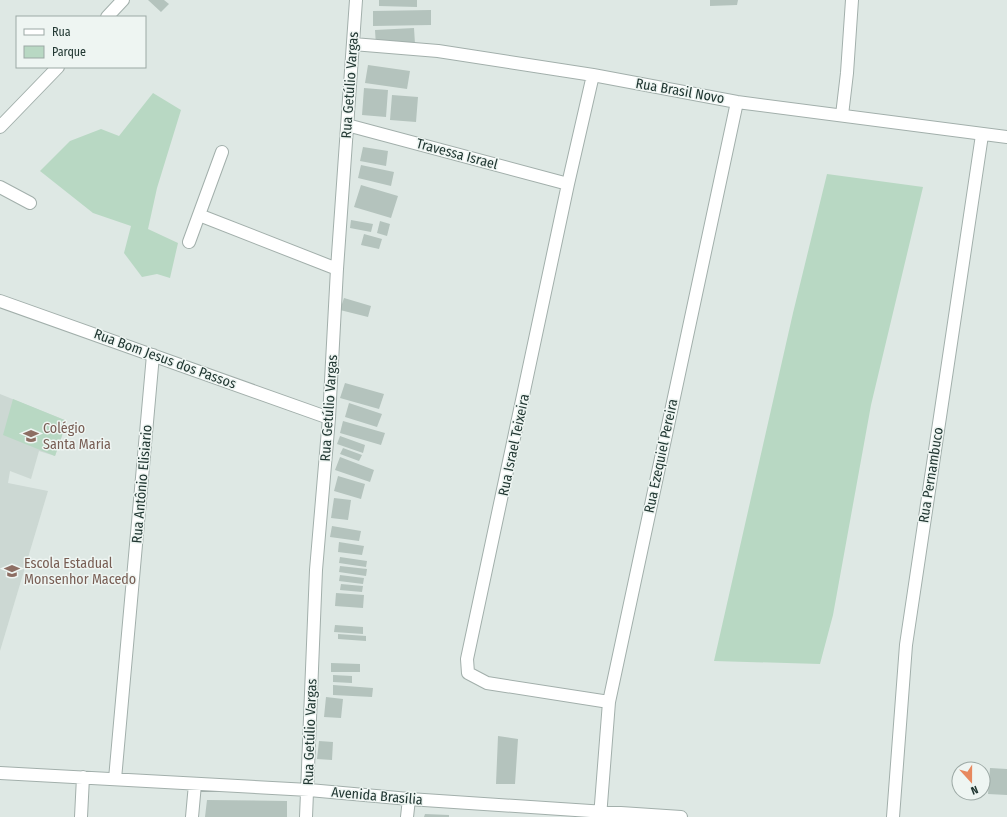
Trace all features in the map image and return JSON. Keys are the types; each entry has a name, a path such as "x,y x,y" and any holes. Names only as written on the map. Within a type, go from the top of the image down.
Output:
{"street":[{"path":"108,16 123,0"},
{"name":"Rua Getúlio Vargas","path":"306,817 309,790 316,570 330,418 337,269 356,0"},
{"path":"842,115 848,73 852,0"},
{"name":"Rua Brasil Novo","path":"352,44 438,51 593,75 737,102 982,135 1007,137"},
{"path":"0,127 57,68"},
{"name":"Rua Israel Teixeira","path":"593,75 568,184 467,659 468,673 486,683 609,702"},
{"name":"Rua Ezequiel Pereira","path":"600,815 609,702 737,102"},
{"name":"Travessa Israel","path":"347,125 568,184"},
{"name":"Rua Pernambuco","path":"893,817 906,645 982,135"},
{"path":"189,242 222,152"},
{"path":"0,187 30,204"},
{"path":"198,215 337,269"},
{"name":"Rua Bom Jesus dos Passos","path":"0,301 330,418"},
{"name":"Rua Antônio Elisiario","path":"115,779 153,355"},
{"name":"Avenida Brasília","path":"0,772 309,790 408,799 499,811 681,817"},
{"path":"81,817 83,777"},
{"path":"192,817 194,784"},
{"path":"407,817 408,799"}],"shaded area":[{"path":"0,394 67,421 55,456 39,451 31,479 10,471 8,483 48,491 0,651"}],"green space":[{"path":"153,93 181,110 157,188 148,229 178,243 170,278 157,274 142,277 124,253 131,226 93,213 40,171 70,141 101,129 119,136"},
{"path":"827,174 923,187 871,405 833,615 820,664 714,661 793,313"},
{"path":"13,399 67,421 55,456 3,435"}],"building":[{"path":"148,0 164,0 169,4 161,12"},
{"path":"379,0 417,0 417,7 379,6"},
{"path":"710,0 738,0 737,5 710,6"},
{"path":"431,10 431,25 373,26 373,11"},
{"path":"414,28 415,44 376,46 375,30"},
{"path":"368,65 410,71 407,89 365,83"},
{"path":"364,88 388,90 386,117 362,115"},
{"path":"392,95 418,97 416,122 390,120"},
{"path":"363,147 388,151 386,166 360,161"},
{"path":"361,165 394,172 391,186 358,178"},
{"path":"361,185 398,196 391,218 354,207"},
{"path":"351,220 373,224 371,232 350,228"},
{"path":"380,221 390,224 387,236 377,233"},
{"path":"364,234 382,239 379,249 361,245"},
{"path":"344,298 371,306 368,317 340,310"},
{"path":"345,383 384,394 379,409 340,398"},
{"path":"349,403 382,414 377,427 345,417"},
{"path":"343,421 385,433 381,445 340,433"},
{"path":"340,436 365,445 363,453 337,444"},
{"path":"343,448 362,455 359,461 340,454"},
{"path":"340,457 374,470 370,482 335,470"},
{"path":"338,476 365,484 361,499 334,491"},
{"path":"334,498 351,500 348,520 331,518"},
{"path":"332,526 361,531 359,541 330,537"},
{"path":"339,542 364,546 362,555 338,552"},
{"path":"340,557 367,561 366,567 339,563"},
{"path":"340,566 367,569 366,576 339,572"},
{"path":"340,575 364,578 363,584 339,581"},
{"path":"341,584 363,586 362,592 340,590"},
{"path":"336,593 364,595 363,608 335,606"},
{"path":"335,625 363,627 363,634 334,632"},
{"path":"338,634 366,636 366,641 338,639"},
{"path":"331,663 360,664 360,672 331,672"},
{"path":"333,675 352,676 352,683 333,682"},
{"path":"333,685 373,688 372,697 333,695"},
{"path":"326,697 343,699 341,718 324,717"},
{"path":"498,736 518,739 515,784 496,784"},
{"path":"319,741 333,742 332,760 317,759"},
{"path":"991,768 1007,769 1007,795 991,794"},
{"path":"207,800 287,801 287,817 205,817"},
{"path":"425,814 449,815 449,817 424,817"}],"place":[{"name":"Colégio Santa Maria","path":"31,436"},
{"name":"Escola Estadual Monsenhor Macedo","path":"12,571"}]}
